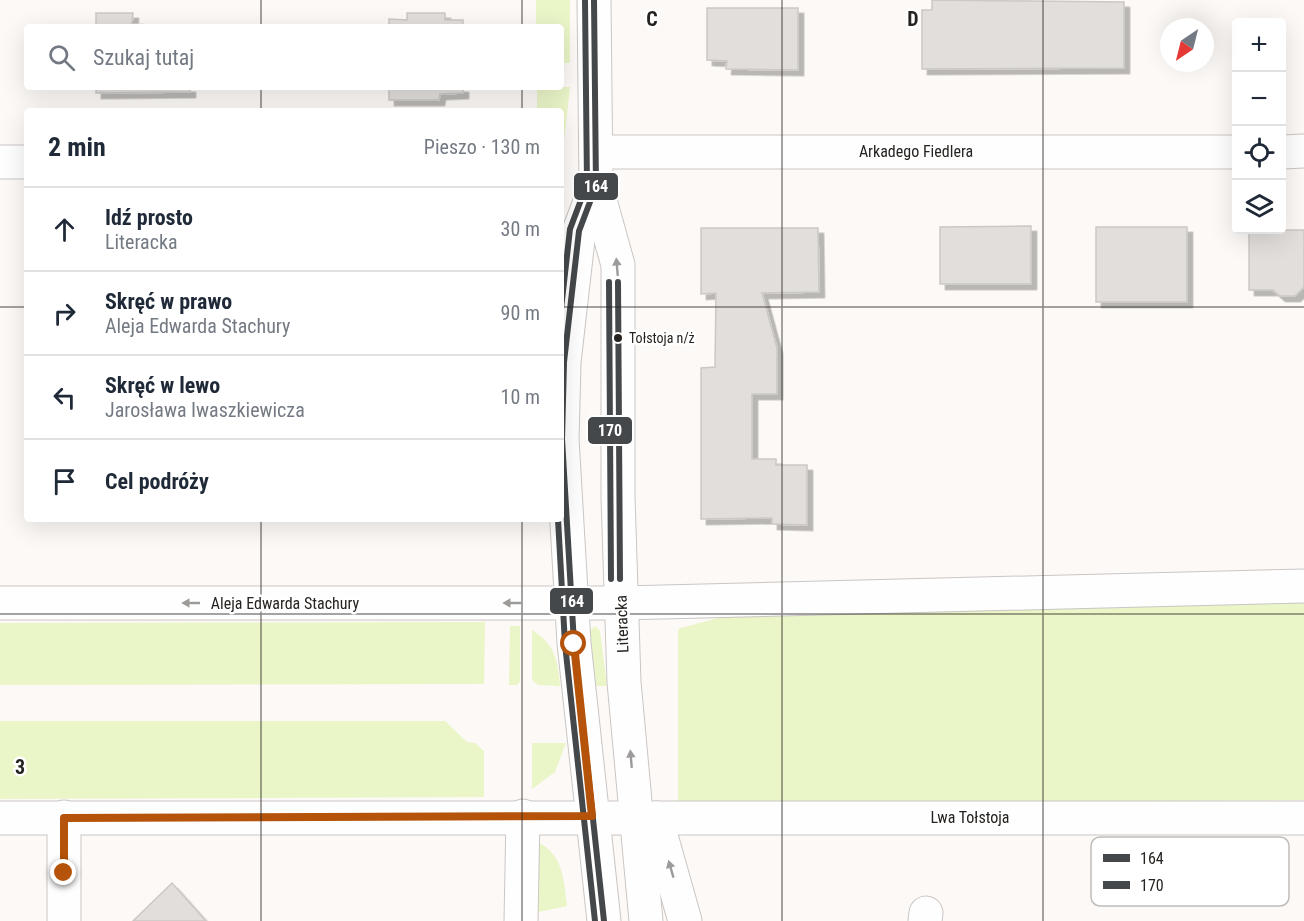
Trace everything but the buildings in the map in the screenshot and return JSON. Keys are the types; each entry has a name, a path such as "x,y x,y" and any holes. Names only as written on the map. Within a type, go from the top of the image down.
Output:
{"street":[{"name":"Literacka","path":"594,0 596,186 618,265 618,497 624,682 646,818 646,921"},
{"name":"Arkadego Fiedlera","path":"596,152 1232,152"},
{"path":"1286,152 1304,152"},
{"path":"0,162 24,162"},
{"name":"Literacka","path":"564,362 579,231 596,186"},
{"name":"Literacka","path":"564,480 570,603 604,921"},
{"name":"Aleja Edwarda Stachury","path":"0,603 621,603 1304,586"},
{"path":"521,921 523,816"},
{"path":"0,818 592,816"},
{"name":"Lwa Tołstoja","path":"592,816 646,818 1304,818"},
{"path":"64,818 64,921"},
{"path":"646,818 686,921"}],"green space":[{"path":"536,0 570,0 570,63 564,63 564,24 536,24"},
{"path":"564,87 570,87 564,141 564,108 537,108 537,90 564,90"},
{"path":"1304,603 1304,800 678,804 678,629 732,614 878,607"},
{"path":"485,622 484,684 0,685 0,623"},
{"path":"510,626 520,626 520,681 517,685 509,685"},
{"path":"595,626 600,631 607,686 596,686 590,631"},
{"path":"532,630 546,641 554,654 560,686 538,685 532,680"},
{"path":"0,721 445,721 467,742 475,743 484,751 484,797 0,799"},
{"path":"532,743 566,743 555,772 532,789"},
{"path":"534,841 544,846 556,859 563,877 567,906 534,913"}],"transit line":[{"name":"170","path":"564,282 570,229 587,184 585,0"},
{"name":"164","path":"564,362 579,231 596,186 594,0"},
{"name":"170","path":"609,282 611,579"},
{"name":"164","path":"618,282 620,579"},
{"name":"164","path":"564,473 574,643 604,921"},
{"name":"170","path":"558,522 565,644 595,921"}],"place":[{"name":"Tołstoja n/ż","path":"618,338"}],"route":[{"path":"64,873 64,818 592,816 574,644"}]}
